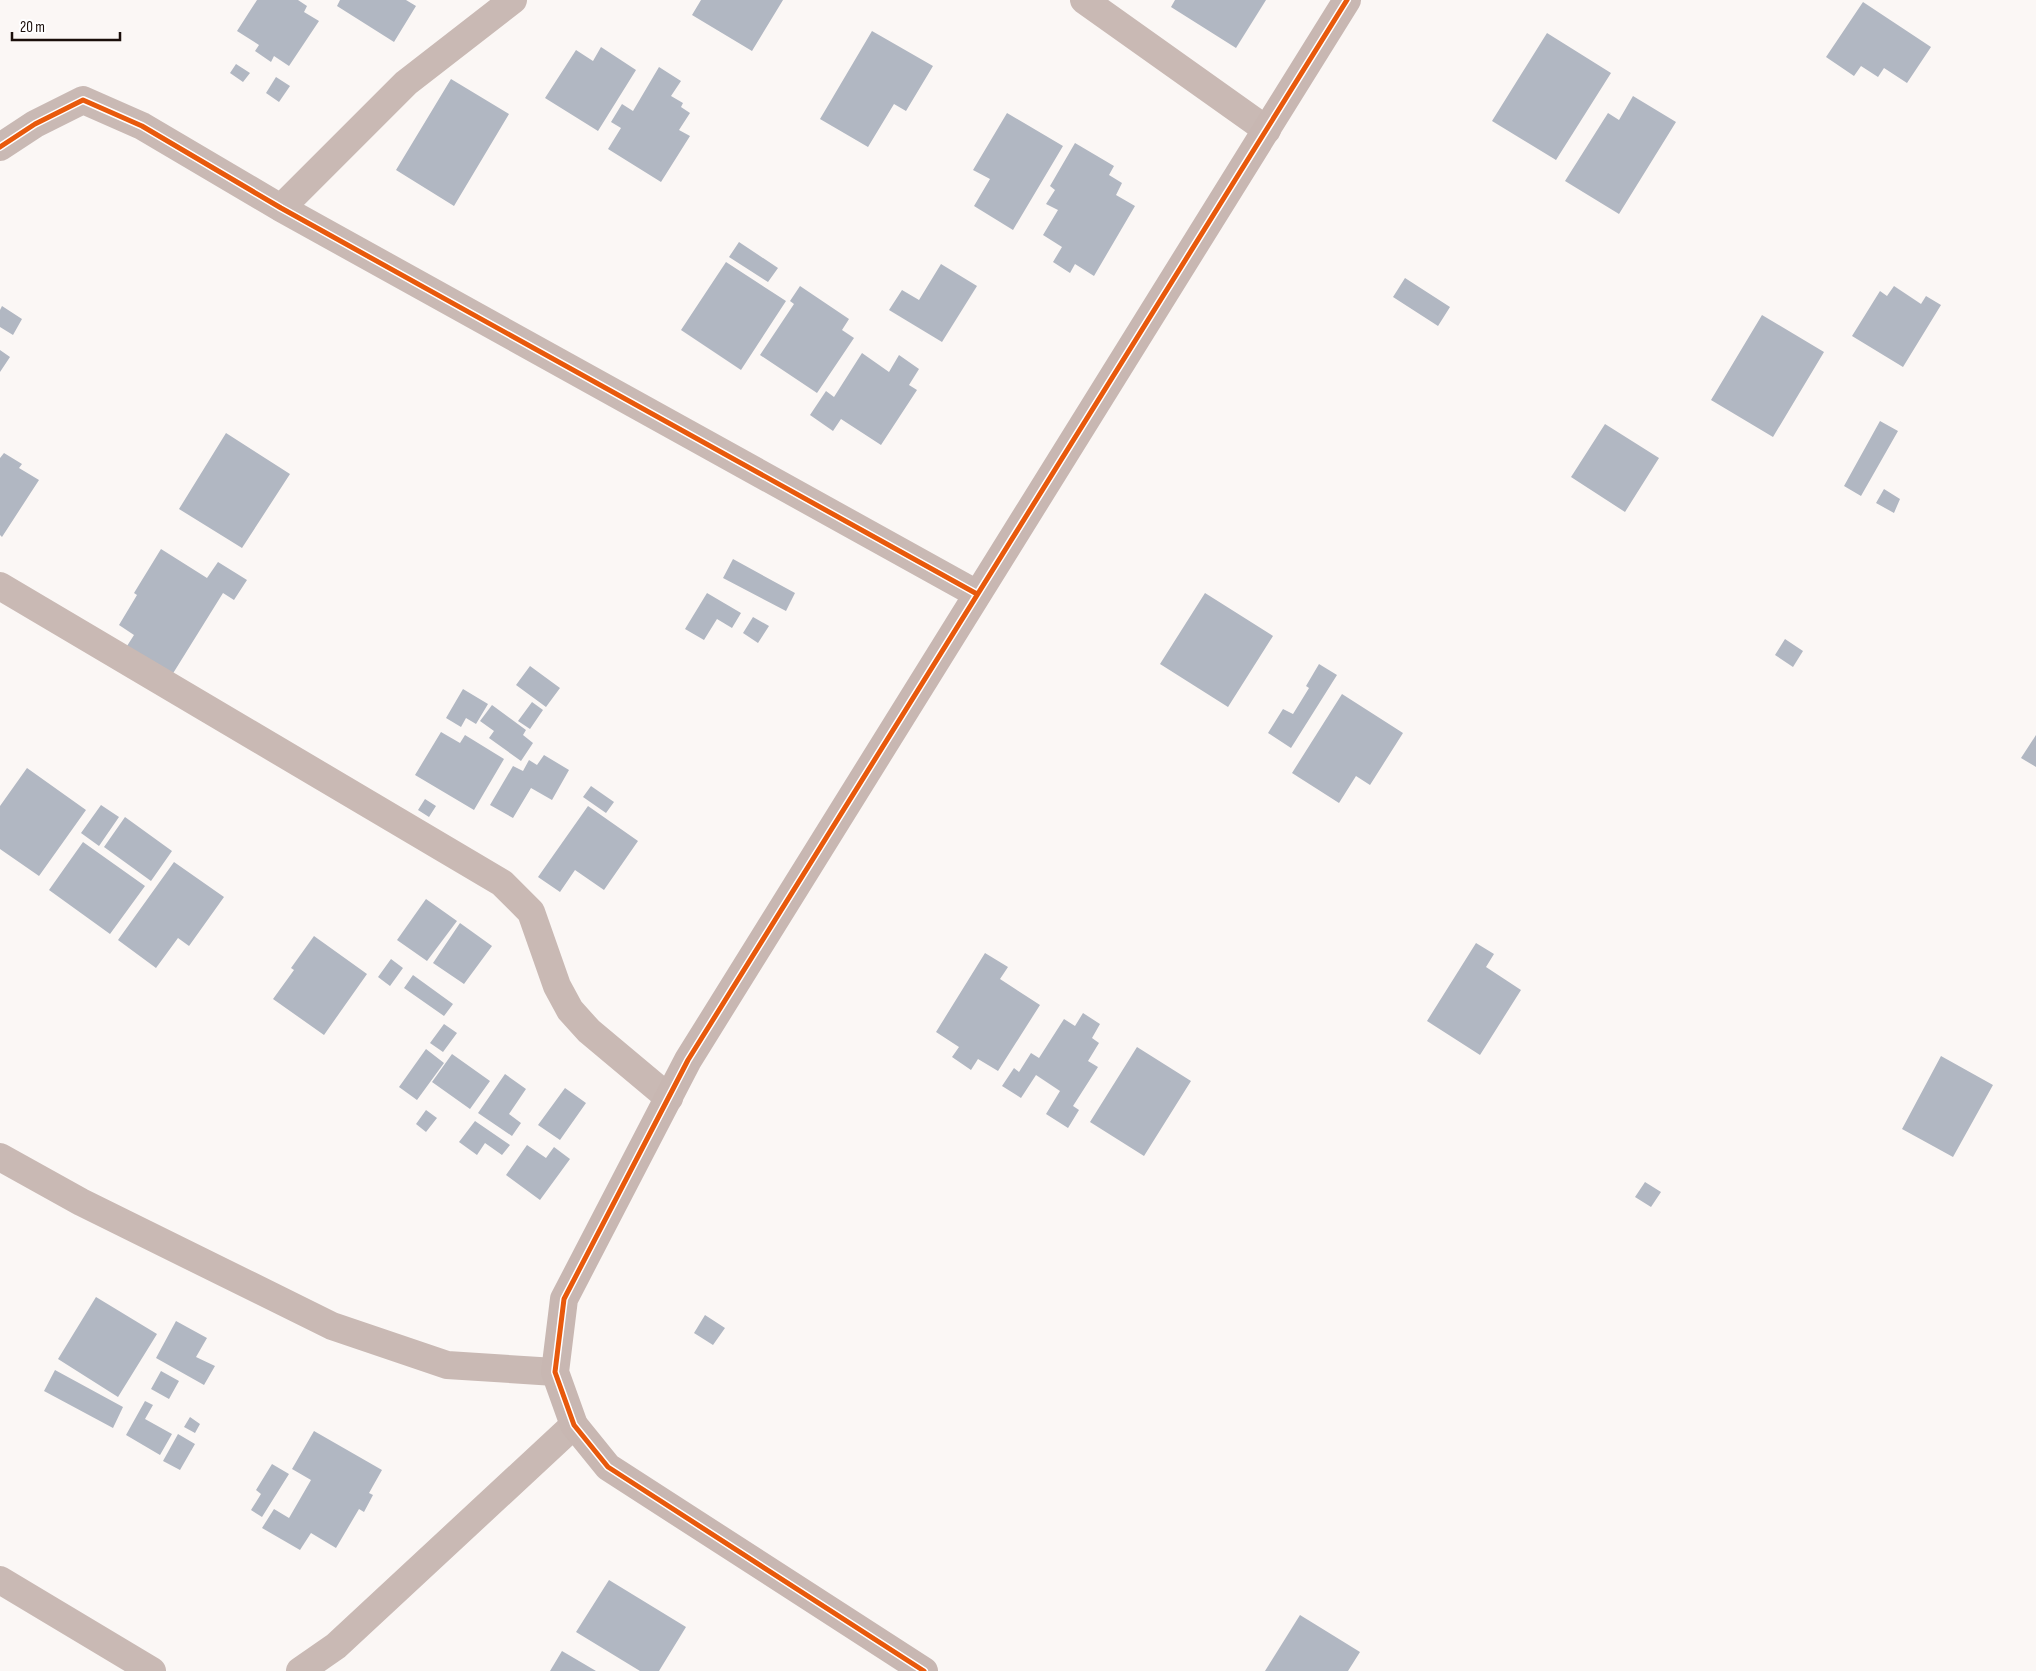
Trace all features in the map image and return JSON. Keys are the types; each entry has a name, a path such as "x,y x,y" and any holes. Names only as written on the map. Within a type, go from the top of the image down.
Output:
{"street":[{"path":"281,208 406,83 513,0"},
{"path":"1084,0 1267,130"},
{"path":"924,1671 608,1467 574,1425 555,1372 564,1299 688,1060 1347,0"},
{"path":"0,147 35,124 83,100 142,126 281,208 977,594"},
{"path":"0,586 502,884 531,912 557,986 570,1010 589,1031 669,1098"},
{"path":"0,1157 81,1202 332,1326 447,1365 555,1372"},
{"path":"300,1671 336,1646 574,1425"},
{"path":"0,1580 152,1671"}],"building":[{"path":"257,0 298,0 307,6 304,12 319,21 289,66 274,56 271,62 255,51 259,45 237,31"},
{"path":"340,0 406,0 416,6 394,42 337,6"},
{"path":"701,0 783,0 752,51 692,15"},
{"path":"1175,0 1266,0 1236,48 1171,7"},
{"path":"1863,2 1931,47 1907,83 1884,68 1878,77 1861,66 1854,76 1826,57"},
{"path":"872,31 933,66 906,111 894,104 868,147 820,119"},
{"path":"1547,33 1611,73 1556,160 1492,121"},
{"path":"601,47 636,70 598,131 545,98 576,50 593,61"},
{"path":"236,64 250,73 243,82 230,73"},
{"path":"659,67 681,81 671,96 683,103 681,107 690,113 679,130 690,136 661,182 608,149 621,128 611,122 622,104 633,111"},
{"path":"276,77 290,86 279,102 266,93"},
{"path":"451,79 509,114 454,206 396,170"},
{"path":"1633,96 1676,122 1619,214 1565,181 1608,113 1619,120"},
{"path":"1007,113 1063,146 1013,230 974,206 990,179 973,170"},
{"path":"1075,143 1114,166 1109,175 1122,183 1116,195 1135,206 1094,276 1075,264 1070,273 1053,262 1062,247 1043,235 1058,210 1046,204 1055,190 1050,186"},
{"path":"739,242 778,268 768,282 729,257"},
{"path":"726,262 786,301 741,370 681,330"},
{"path":"941,264 977,286 942,342 889,310 902,290 919,300"},
{"path":"1405,278 1450,307 1438,326 1393,297"},
{"path":"800,286 849,319 842,330 854,338 817,393 760,355 794,304 790,301"},
{"path":"1894,286 1921,304 1926,296 1941,305 1903,367 1852,336 1880,291 1887,296"},
{"path":"2,306 22,319 13,335 0,327 0,310"},
{"path":"1762,315 1824,352 1773,437 1711,400"},
{"path":"0,350 10,357 0,372"},
{"path":"862,353 889,372 899,355 919,369 909,385 917,390 881,445 841,419 833,431 810,415 826,391 834,397"},
{"path":"1880,421 1898,431 1861,496 1844,486"},
{"path":"1605,424 1659,458 1625,512 1571,477"},
{"path":"226,433 290,474 242,548 179,509"},
{"path":"4,453 22,464 19,468 39,480 2,537 0,535 0,458"},
{"path":"1884,489 1900,499 1894,513 1876,503"},
{"path":"161,549 207,578 218,562 247,580 234,600 223,593 172,675 127,646 134,635 119,625 137,595 134,593"},
{"path":"733,559 795,593 786,611 723,578"},
{"path":"707,593 741,613 732,628 717,619 704,640 685,629"},
{"path":"1205,593 1273,636 1228,707 1160,664"},
{"path":"753,617 769,626 758,643 743,633"},
{"path":"1785,639 1803,651 1793,667 1775,655"},
{"path":"1319,664 1337,675 1291,748 1268,733 1283,709 1293,714 1309,688 1306,686"},
{"path":"530,666 560,688 546,707 516,685"},
{"path":"463,689 488,704 476,724 466,718 461,727 446,718"},
{"path":"1342,694 1403,733 1370,785 1356,776 1339,803 1292,773"},
{"path":"532,702 543,710 530,729 518,721"},
{"path":"492,705 526,730 523,735 533,743 521,761 489,738 494,731 480,721"},
{"path":"441,732 460,743 465,735 504,759 474,810 415,775"},
{"path":"2036,735 2036,767 2021,758"},
{"path":"544,755 569,770 552,800 531,788 513,818 490,805 513,766 523,771 529,760 537,765"},
{"path":"27,768 86,810 39,876 0,849 0,806"},
{"path":"591,786 614,802 606,813 583,797"},
{"path":"425,799 436,806 429,817 418,810"},
{"path":"101,805 119,817 99,846 81,833"},
{"path":"588,806 638,841 604,890 575,870 560,892 538,877"},
{"path":"125,817 172,851 151,881 104,847"},
{"path":"83,842 145,886 110,934 49,890"},
{"path":"174,862 224,897 189,946 178,938 156,968 118,940"},
{"path":"426,899 457,921 427,961 397,940"},
{"path":"460,923 492,946 464,984 433,963"},
{"path":"314,936 367,974 324,1035 273,999 294,970 291,968"},
{"path":"1476,943 1494,954 1486,967 1521,990 1480,1055 1427,1021"},
{"path":"985,953 1008,967 1000,979 1040,1005 998,1071 978,1059 971,1070 952,1057 959,1047 936,1032"},
{"path":"391,959 403,968 390,986 378,977"},
{"path":"413,975 453,1004 444,1016 404,988"},
{"path":"1083,1013 1100,1024 1092,1038 1099,1043 1088,1061 1098,1067 1073,1106 1079,1110 1068,1128 1046,1114 1060,1091 1036,1075 1021,1098 1002,1086 1014,1068 1019,1072 1031,1053 1039,1058 1064,1019 1075,1026"},
{"path":"444,1024 457,1033 443,1052 430,1043"},
{"path":"1137,1047 1191,1081 1144,1156 1090,1122"},
{"path":"426,1049 444,1063 417,1100 399,1087"},
{"path":"452,1054 490,1081 470,1109 432,1082"},
{"path":"1941,1056 1993,1085 1953,1157 1902,1129"},
{"path":"505,1074 526,1089 509,1114 521,1123 512,1136 478,1113"},
{"path":"565,1088 586,1103 560,1140 538,1125"},
{"path":"426,1110 437,1118 426,1132 416,1124"},
{"path":"475,1121 510,1145 502,1155 485,1143 477,1155 459,1142"},
{"path":"527,1145 546,1158 554,1147 570,1159 540,1200 506,1175"},
{"path":"1645,1182 1661,1192 1651,1207 1635,1197"},
{"path":"96,1297 157,1334 118,1397 58,1359"},
{"path":"705,1315 725,1328 713,1345 694,1333"},
{"path":"176,1321 207,1338 196,1357 215,1366 204,1385 156,1358"},
{"path":"55,1370 123,1407 113,1428 44,1391"},
{"path":"161,1371 179,1381 169,1399 151,1389"},
{"path":"145,1401 153,1405 145,1419 172,1434 160,1455 126,1435"},
{"path":"190,1417 200,1424 195,1433 184,1427"},
{"path":"314,1431 382,1470 369,1493 373,1495 364,1512 359,1509 336,1548 311,1533 300,1550 262,1528 274,1509 289,1518 311,1480 292,1469"},
{"path":"178,1434 195,1444 180,1470 163,1461"},
{"path":"272,1464 289,1474 262,1517 251,1510 261,1494 256,1490"},
{"path":"609,1580 686,1627 659,1671 640,1671 576,1632"},
{"path":"1300,1615 1360,1652 1348,1671 1265,1671"},
{"path":"562,1651 596,1671 550,1671"}],"cycle path":[{"path":"924,1671 608,1467 574,1425 555,1372 564,1299 688,1060 1347,0"},
{"path":"0,147 35,124 83,100 142,126 281,208 977,594"}]}
